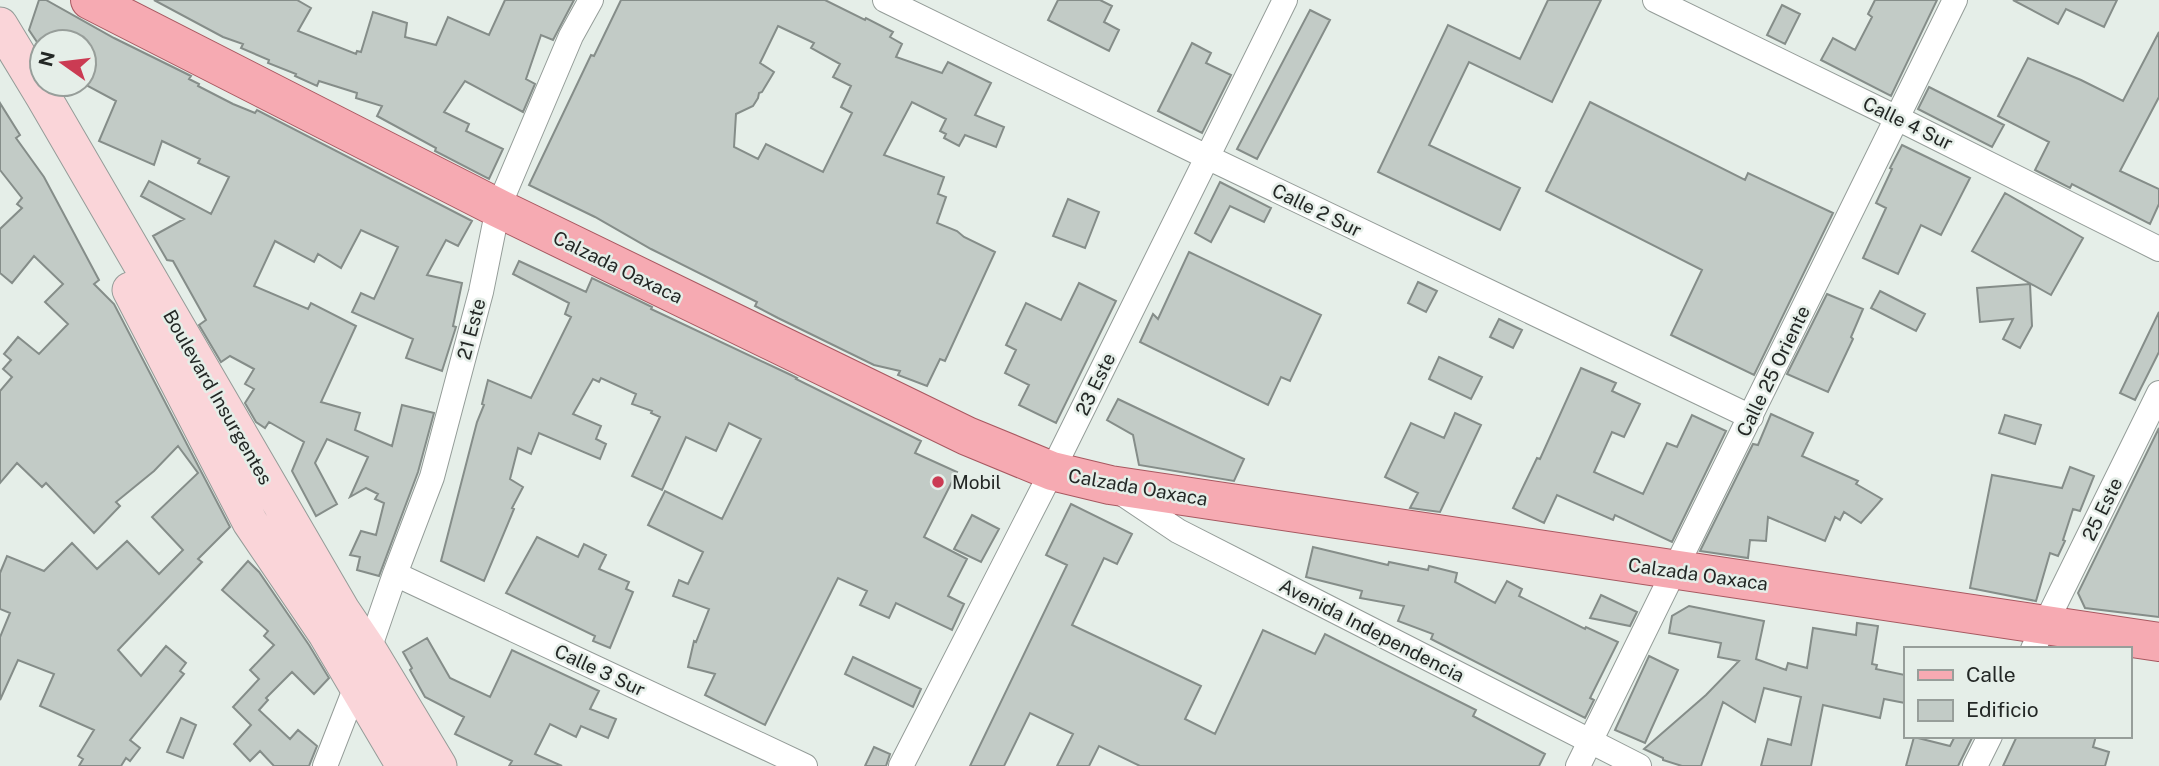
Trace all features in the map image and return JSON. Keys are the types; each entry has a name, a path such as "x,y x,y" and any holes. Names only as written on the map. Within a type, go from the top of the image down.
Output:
{"main road":[{"name":"Calzada Oaxaca","path":"90,0 498,208 967,436 1052,471 1110,485 1674,571 2039,637 2159,642"},
{"name":"Boulevard Insurgentes","path":"0,25 342,610 404,766"},
{"name":"Boulevard Insurgentes","path":"0,61 83,199 250,522 439,766"}],"street":[{"name":"21 Este","path":"325,766 432,477 481,292 498,208 571,36 591,0"},
{"name":"Calle 2 Sur","path":"885,0 1207,158 1751,417"},
{"name":"23 Este","path":"901,766 1052,471 1285,0"},
{"name":"Calle 4 Sur","path":"1655,0 2159,249"},
{"name":"Calle 25 Oriente","path":"1578,766 1955,0"},
{"name":"25 Este","path":"2039,637 2159,393"},
{"name":"Avenida Independencia","path":"1110,485 1178,531 1639,766"},
{"name":"Calle 3 Sur","path":"395,574 805,766"},
{"path":"1975,766 1989,738"}],"building":[{"path":"39,0 46,0 96,28 30,28"},
{"path":"154,0 297,0 311,8 298,31 356,54 357,51 361,52 373,12 407,23 405,37 436,45 448,17 489,35 505,0 574,0 553,40 541,35 526,79 535,84 523,112 465,81 444,112 469,124 466,131 503,149 489,179 377,116 382,106 356,98 357,93 319,81 317,86 295,76 296,74 268,63 269,60 241,48 243,44 223,37"},
{"path":"621,0 825,0 893,32 890,37 902,44 896,57 942,73 948,62 991,83 975,115 1004,127 996,147 965,135 959,146 944,138 946,134 940,131 946,119 912,102 884,155 944,177 938,194 946,197 937,223 995,252 945,361 940,359 927,386 898,375 900,371 874,365 778,318 755,306 757,302 529,185 591,55 594,56","holes":["778,26 814,43 811,48 840,64 833,77 851,86 841,107 852,113 823,172 766,144 758,159 734,147 736,114 753,106 774,72 760,63"]},
{"path":"1058,0 1100,0 1112,6 1104,22 1119,30 1109,51 1048,20"},
{"path":"1548,0 1601,0 1552,102 1469,62 1429,145 1520,188 1500,230 1378,172 1448,25 1520,59"},
{"path":"1875,0 1937,0 1891,96 1821,60 1833,38 1855,50 1872,17 1868,14"},
{"path":"2013,0 2117,0 2104,27 2066,9 2058,24"},
{"path":"1782,5 1800,14 1785,44 1767,35"},
{"path":"1310,10 1330,20 1257,159 1237,149"},
{"path":"98,29 191,76 189,79 199,84 198,86 233,104 255,113 257,110 472,221 458,246 446,240 427,275 462,283 453,326 456,327 442,371 406,358 413,339 352,312 361,293 374,299 398,247 361,230 341,268 318,254 314,262 275,241 254,286 308,309 311,303 356,326 321,402 360,413 355,430 392,446 402,405 434,413 418,472 379,576 357,570 360,557 350,555 361,531 376,535 384,503 375,499 378,494 366,488 350,497 368,457 327,439 315,463 337,504 316,516 292,471 304,442 269,422 265,428 256,422 245,403 254,389 245,384 254,369 230,356 221,362 199,325 206,320 173,261 167,260 153,236 184,219 141,196 149,181 211,214 229,177 198,163 200,159 162,141 154,165 99,141 116,101 98,91"},
{"path":"2159,32 2159,97 2120,171 2159,189 2159,204 2150,224 2072,184 2070,188 2035,170 2049,142 1998,116 2028,58 2123,101"},
{"path":"1192,43 1211,53 1206,63 1231,75 1202,133 1158,111"},
{"path":"1929,87 2004,125 1992,147 1918,109"},
{"path":"1590,102 1745,180 1748,173 1833,213 1754,375 1671,335 1702,270 1546,191"},
{"path":"0,103 20,135 16,138 44,177 99,280 94,284 114,304 230,527 198,559 202,562 118,650 141,676 166,646 186,663 180,671 184,674 130,740 140,748 130,761 126,758 121,766 79,766 83,759 78,756 94,730 40,706 54,674 18,660 0,700 0,637 10,613 0,609 0,573 7,556 44,571 72,543 97,569 127,541 159,574 183,550 152,517 198,473 178,446 154,471 116,502 120,506 94,533 46,483 42,487 17,463 0,483 0,391 12,377 3,369 11,360 4,354 18,337 39,354 68,324 45,302 63,284 34,256 12,283 0,273 0,229 22,208 17,204 22,198 0,170"},
{"path":"1902,145 1970,178 1941,235 1921,225 1898,274 1863,258 1886,208 1876,203"},
{"path":"1220,182 1271,208 1264,222 1230,206 1211,242 1195,233"},
{"path":"2005,193 2083,238 2051,295 1972,251"},
{"path":"1068,199 1099,212 1085,248 1053,236"},
{"path":"1189,252 1321,315 1290,381 1281,377 1268,405 1140,342 1153,314 1158,319"},
{"path":"519,261 586,292 592,278 921,441 915,453 957,472 924,537 967,559 948,596 964,604 952,630 896,603 889,618 860,605 867,591 838,578 765,725 705,695 715,674 688,667 694,641 696,642 709,609 673,596 679,580 688,584 703,552 648,525 665,491 722,519 761,439 729,423 716,451 686,437 662,490 632,476 660,417 632,404 636,394 601,378 599,382 593,379 573,414 601,426 596,439 606,444 600,459 539,433 531,454 518,448 510,479 523,487 512,508 514,509 484,581 441,561 477,422 484,405 482,404 488,380 531,398 571,317 565,314 569,303 513,274"},
{"path":"1418,282 1437,291 1426,312 1408,303"},
{"path":"1079,283 1116,301 1056,423 1019,405 1029,385 1005,373 1016,350 1006,345 1026,303 1061,320"},
{"path":"2030,284 2032,326 2020,348 2003,339 2013,319 1980,322 1977,288"},
{"path":"1880,291 1925,314 1916,331 1871,308"},
{"path":"1827,294 1863,309 1851,337 1853,339 1828,392 1787,374"},
{"path":"2159,312 2159,352 2135,400 2120,393"},
{"path":"1499,319 1522,330 1513,348 1490,337"},
{"path":"1439,357 1482,377 1471,399 1429,379"},
{"path":"1581,368 1616,383 1612,391 1640,404 1624,437 1612,432 1594,472 1643,494 1667,443 1677,447 1692,415 1726,431 1672,542 1615,515 1613,520 1557,495 1544,523 1513,508 1537,458 1540,459"},
{"path":"1118,399 1244,459 1234,481 1139,465 1133,435 1107,420"},
{"path":"1455,413 1481,425 1440,512 1410,508 1418,493 1385,477 1411,423 1444,438"},
{"path":"1771,414 1813,433 1802,456 1858,481 1856,484 1882,499 1861,523 1844,512 1840,520 1835,517 1825,541 1768,517 1766,541 1750,540 1748,558 1700,551 1753,444 1758,445"},
{"path":"2005,415 2041,425 2035,444 1999,433"},
{"path":"2159,428 2159,617 2085,608 2078,593"},
{"path":"2070,467 2094,476 2080,511 2073,509 2063,540 2065,541 2058,556 2050,553 2036,601 1970,588 1992,475 2062,488"},
{"path":"1071,504 1132,534 1117,564 1104,558 1072,625 1201,686 1185,719 1215,734 1263,630 1315,654 1325,634 1476,710 1473,716 1545,754 1539,766 1140,766 1099,746 1089,766 1057,766 1073,734 1030,713 1004,766 970,766 1067,565 1046,555"},
{"path":"972,515 999,529 981,562 954,549"},
{"path":"537,537 578,557 584,544 606,555 599,569 629,582 626,589 633,592 610,648 593,641 595,636 506,593"},
{"path":"1313,547 1388,565 1389,562 1428,570 1429,566 1457,573 1455,582 1495,603 1507,581 1522,589 1519,596 1585,629 1586,627 1618,642 1590,698 1594,700 1585,718 1431,639 1433,634 1398,621 1404,606 1360,598 1362,591 1306,577"},
{"path":"248,561 259,572 329,678 314,694 292,672 266,698 268,700 259,710 290,739 298,730 317,746 309,766 274,766 260,751 250,761 234,744 251,725 233,707 259,679 250,670 274,645 264,636 268,631 222,590"},
{"path":"1601,595 1637,612 1630,626 1590,618"},
{"path":"1689,606 1764,621 1756,659 1786,670 1788,663 1807,668 1813,628 1856,635 1857,623 1878,626 1872,664 1877,665 1876,669 1904,675 1904,703 1884,699 1880,718 1823,705 1811,766 1761,766 1768,739 1791,745 1801,697 1764,688 1755,722 1723,702 1701,766 1682,766 1663,760 1644,749 1706,695 1739,661 1718,657 1721,643 1669,633 1672,616"},
{"path":"427,638 450,678 490,697 512,650 599,691 590,709 616,719 608,738 581,726 576,737 550,724 535,754 562,766 509,766 512,761 455,734 464,717 425,697 403,652"},
{"path":"1649,656 1678,670 1645,743 1615,730"},
{"path":"853,657 921,689 913,707 845,674"},
{"path":"181,718 196,725 183,758 167,752"},
{"path":"1914,738 1950,746 1954,738 1972,738 1958,766 1906,766"},
{"path":"2016,738 2095,738 2093,747 2109,752 2105,766 2003,766"},
{"path":"874,747 890,754 886,766 865,766"}],"place":[{"name":"Mobil","path":"938,482"}]}
